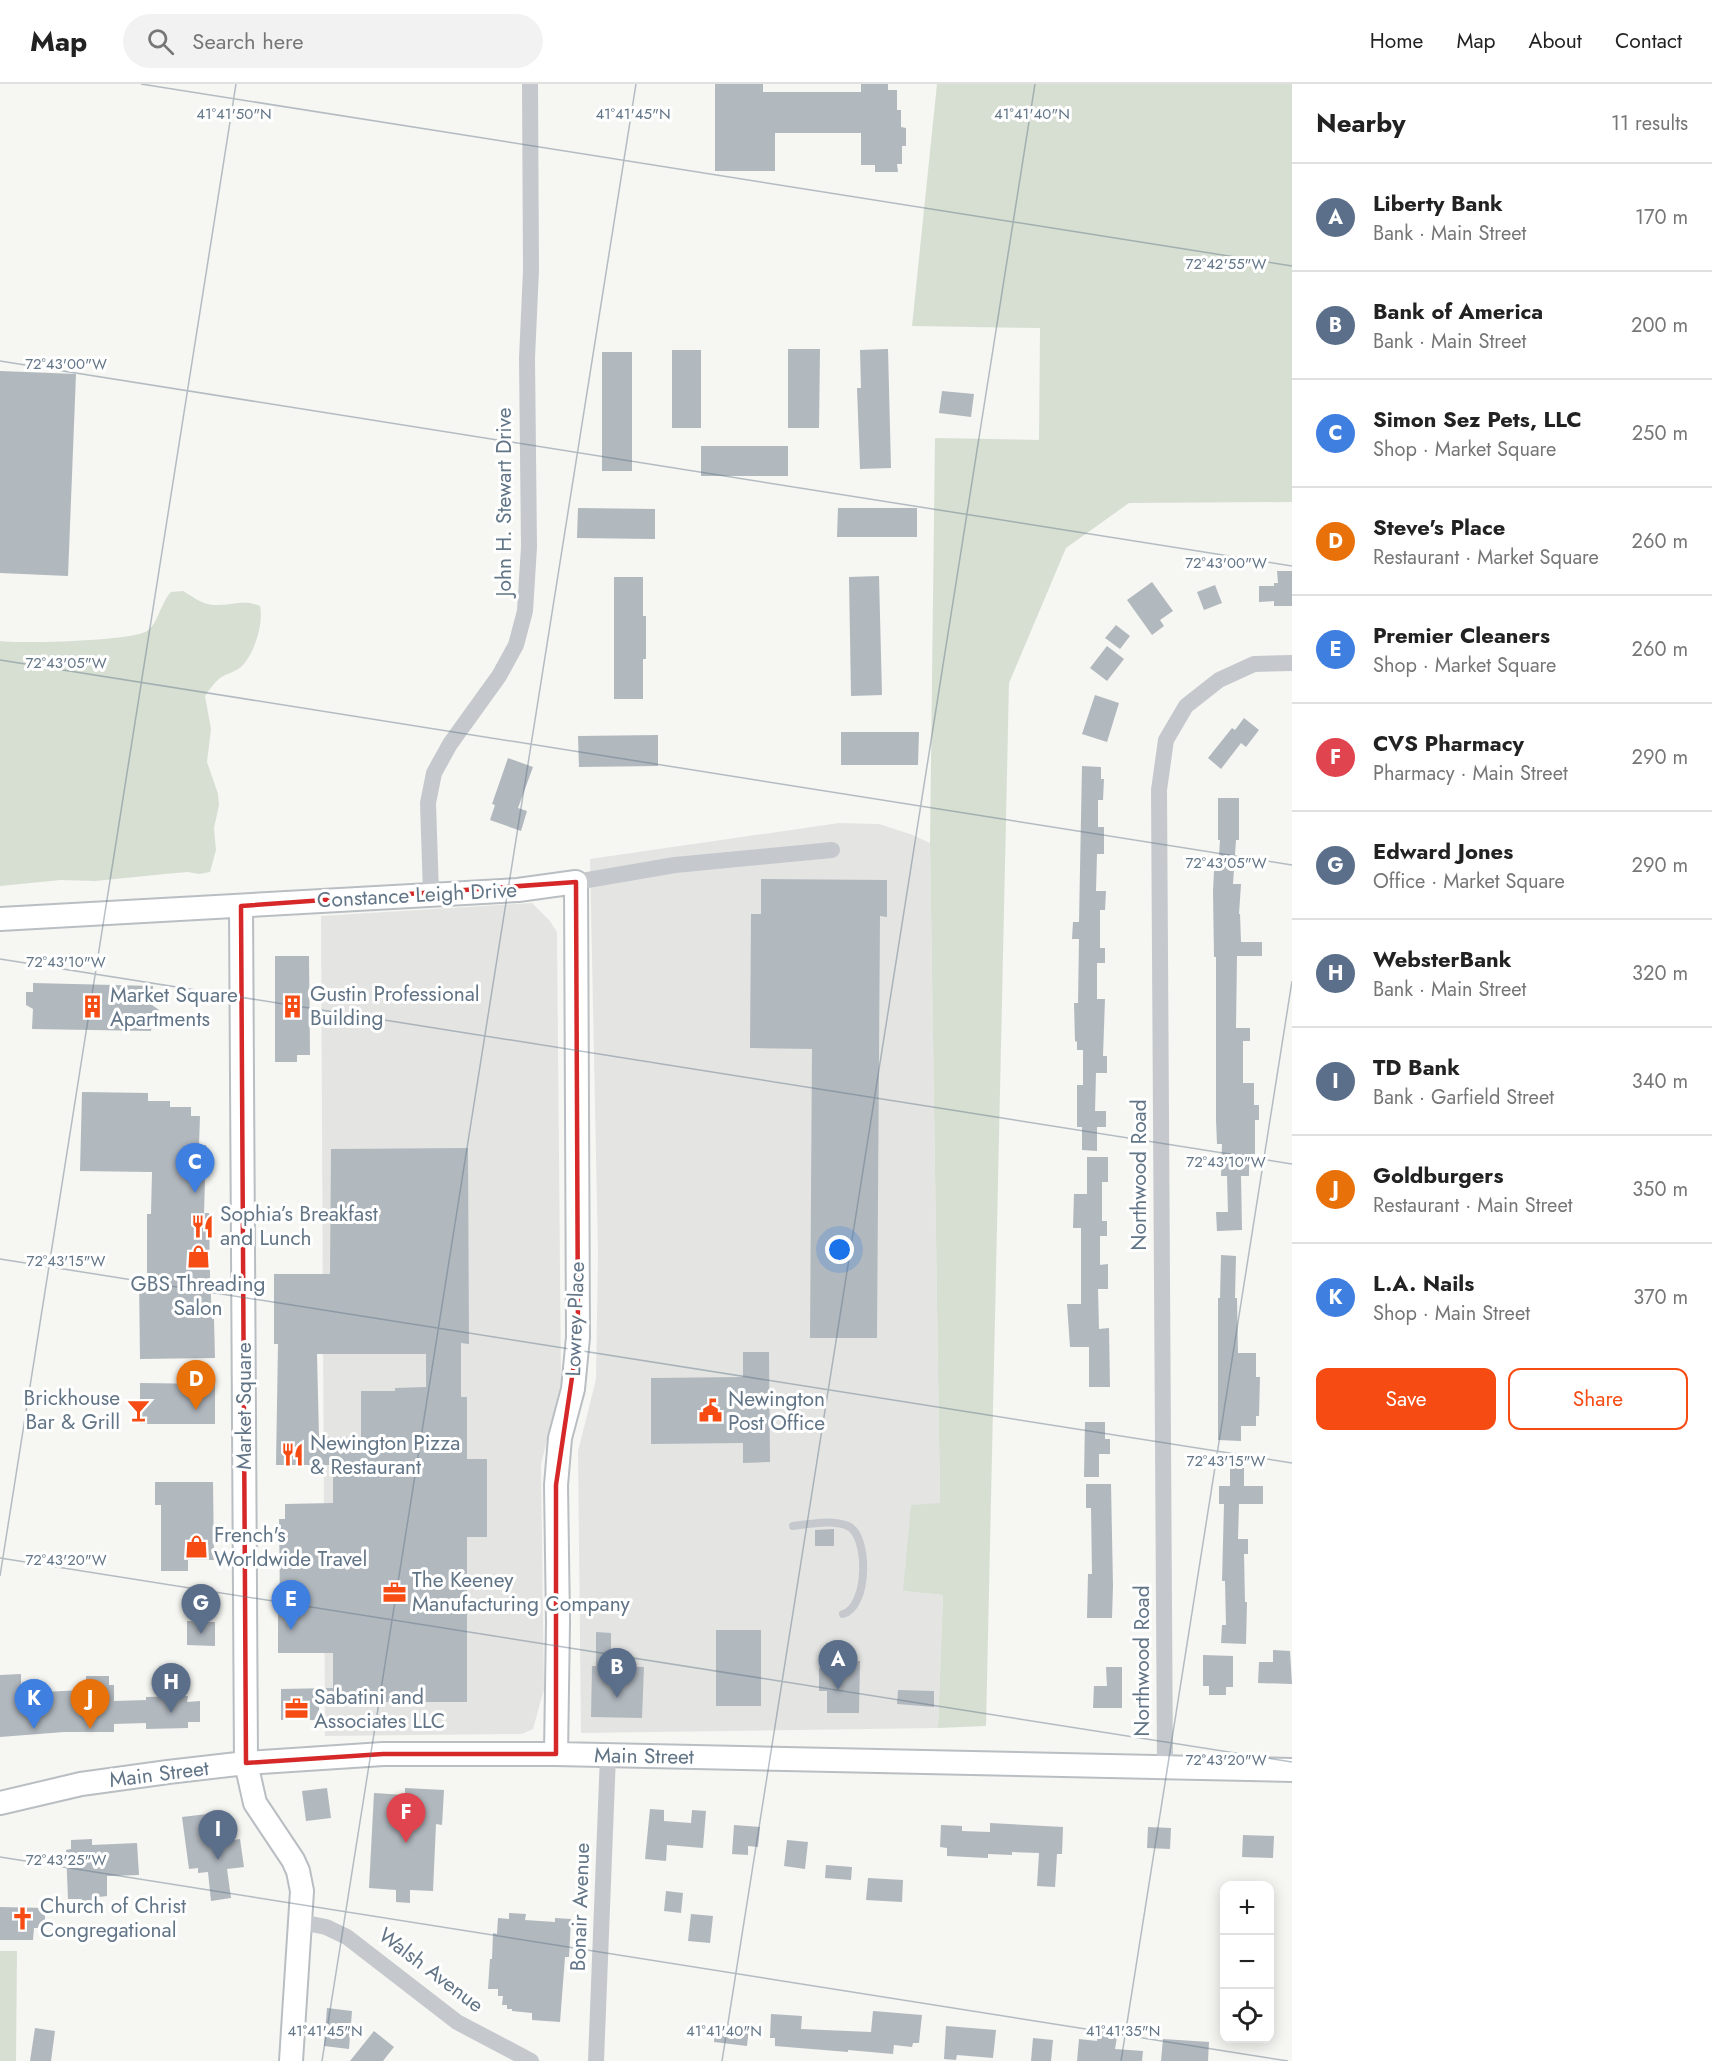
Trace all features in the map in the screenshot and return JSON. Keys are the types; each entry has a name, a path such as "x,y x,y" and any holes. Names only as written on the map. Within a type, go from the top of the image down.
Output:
{"street":[{"name":"John H. Stewart Drive","path":"431,894 428,803 434,773 450,744 499,676 516,645 525,611 529,547 527,358 531,270 530,84"},
{"name":"Northwood Road","path":"1165,1768 1159,790 1166,740 1186,706 1220,680 1254,664 1292,663"},
{"name":"Constance Leigh Drive","path":"0,919 518,890 675,865 832,850"},
{"name":"Lowrey Place","path":"556,1754 556,1478 560,1438 573,1389 578,1337 576,882"},
{"name":"Market Square","path":"241,906 246,1763 255,1803 298,1871 302,1891 291,2061"},
{"name":"Main Street","path":"0,1803 81,1784 246,1763 383,1754 556,1754 1292,1770"},
{"name":"Bonair Avenue","path":"596,2061 608,1755"},
{"name":"Walsh Avenue","path":"301,1922 326,1927 347,1937 457,2022 531,2061"}],"lane":[{"path":"793,1526 835,1523 846,1525 857,1533 861,1545 862,1591 854,1608 843,1614"}],"highlighted area":[{"path":"576,882 578,1337 556,1485 556,1754 383,1754 246,1763 241,906"}],"shaded area":[{"path":"937,84 1292,84 1292,502 1129,503 1066,548 1009,683 986,1726 938,1728 943,1595 903,1591 911,1505 940,1503 930,843 935,438 1039,440 1040,328 912,326"},
{"path":"183,591 209,604 254,604 260,606 261,613 257,638 246,662 239,669 220,678 205,696 211,729 207,762 218,794 219,805 214,828 216,850 210,872 95,881 61,880 0,886 0,641 76,641 137,634 151,628 171,592"},
{"path":"839,823 879,824 930,843 940,1503 903,1591 943,1595 938,1728 581,1733 578,1451 596,1379 598,1253 590,859"},
{"path":"532,903 550,921 557,932 561,1383 541,1465 544,1689 533,1729 522,1734 325,1736 321,916"},
{"path":"0,1951 17,1951 16,2061 0,2061"}],"building":[{"path":"715,84 763,84 763,92 861,92 861,84 888,84 888,90 897,90 897,110 901,110 901,127 906,128 906,146 902,146 902,164 897,164 898,172 875,172 875,165 861,165 861,133 775,133 775,171 715,171"},
{"path":"788,349 820,349 819,428 788,428"},
{"path":"888,349 891,468 860,469 857,388 861,388 860,350"},
{"path":"672,350 701,350 701,428 672,428"},
{"path":"602,352 632,352 632,471 602,471"},
{"path":"0,371 76,374 68,576 0,573"},
{"path":"942,391 974,394 971,417 939,413"},
{"path":"701,446 788,446 788,476 701,476"},
{"path":"578,508 655,509 655,539 577,538"},
{"path":"838,508 917,508 917,537 837,537"},
{"path":"1277,571 1292,571 1292,606 1274,606 1274,601 1259,602 1259,586 1274,586 1274,583 1278,583"},
{"path":"879,576 882,695 851,696 849,577"},
{"path":"614,577 643,577 646,659 643,659 643,699 614,699"},
{"path":"1152,582 1173,611 1160,620 1164,626 1152,635 1127,600"},
{"path":"1215,585 1222,603 1204,610 1197,592"},
{"path":"1116,625 1130,636 1120,649 1105,638"},
{"path":"1107,646 1124,659 1107,681 1090,668"},
{"path":"1095,695 1119,703 1107,742 1082,734"},
{"path":"1244,718 1259,730 1246,747 1241,743 1221,769 1208,758 1232,728 1235,730"},
{"path":"841,732 919,732 918,765 841,765"},
{"path":"658,735 658,766 579,767 578,736"},
{"path":"508,758 533,767 518,808 527,811 521,831 490,820 495,805 492,804"},
{"path":"1082,766 1101,767 1101,779 1104,779 1103,800 1098,800 1098,827 1104,827 1104,854 1097,854 1096,891 1106,891 1105,910 1100,910 1100,948 1105,948 1105,963 1097,963 1097,999 1105,999 1103,1056 1107,1056 1107,1073 1096,1073 1095,1111 1106,1111 1106,1127 1097,1127 1097,1151 1082,1150 1082,1127 1077,1127 1077,1085 1083,1085 1083,1050 1077,1050 1075,1041 1074,1003 1078,1003 1079,939 1072,939 1073,922 1079,922"},
{"path":"1218,798 1239,798 1239,840 1236,840 1233,884 1241,884 1239,914 1241,942 1262,942 1262,956 1237,956 1236,1028 1250,1028 1250,1041 1243,1041 1243,1083 1254,1083 1254,1105 1259,1105 1259,1120 1255,1120 1255,1154 1249,1154 1249,1176 1241,1176 1242,1230 1217,1231 1216,1212 1228,1212 1227,1176 1221,1176 1222,1144 1217,1144 1216,1120 1216,957 1214,957 1213,891 1214,871 1218,871 1220,840 1218,840"},
{"path":"761,879 887,880 887,917 880,916 877,1338 810,1338 812,1049 750,1048 751,914 761,914"},
{"name":"Gustin Professional Building","path":"275,956 309,956 310,1055 297,1055 297,1062 275,1062"},
{"name":"Market Square Apartments","path":"33,983 153,986 152,1005 159,1010 159,1022 152,1022 151,1031 32,1029 33,1009 26,1005 26,992 33,992"},
{"path":"82,1092 148,1093 148,1101 170,1101 170,1107 191,1107 191,1116 200,1116 199,1145 206,1145 204,1213 209,1213 215,1358 140,1359 139,1277 147,1277 147,1214 151,1214 152,1172 80,1171"},
{"path":"468,1148 469,1344 461,1343 461,1397 467,1397 467,1459 487,1459 487,1537 467,1537 467,1702 319,1702 319,1720 281,1720 281,1689 333,1688 333,1653 278,1653 279,1519 285,1519 285,1504 333,1503 333,1465 276,1465 278,1344 274,1344 274,1274 330,1274 331,1149","holes":["317,1354 426,1354 426,1387 395,1388 395,1391 361,1391 361,1437 319,1437"]},
{"path":"1087,1157 1108,1157 1108,1182 1102,1182 1102,1221 1107,1221 1107,1236 1100,1236 1100,1265 1108,1264 1108,1289 1098,1289 1099,1329 1109,1328 1110,1387 1089,1387 1089,1347 1070,1347 1067,1304 1081,1304 1081,1228 1073,1228 1074,1194 1087,1194"},
{"path":"1221,1255 1236,1256 1235,1298 1237,1298 1238,1353 1256,1353 1256,1377 1260,1377 1259,1416 1256,1416 1256,1426 1241,1426 1241,1441 1218,1440 1218,1298 1220,1298"},
{"name":"Newington Post Office","path":"743,1352 769,1352 770,1462 743,1463 743,1443 651,1444 651,1378 743,1377"},
{"path":"140,1383 215,1384 215,1424 140,1424"},
{"path":"1085,1422 1105,1422 1105,1439 1110,1439 1110,1454 1099,1454 1099,1477 1084,1477"},
{"path":"1230,1462 1244,1462 1244,1486 1263,1486 1263,1504 1239,1504 1238,1539 1248,1539 1248,1554 1244,1554 1245,1602 1247,1602 1246,1644 1221,1643 1222,1625 1226,1625 1225,1581 1222,1581 1224,1504 1219,1504 1219,1486 1230,1486"},
{"path":"155,1482 213,1482 214,1560 188,1560 188,1571 161,1571 161,1505 155,1505"},
{"path":"1086,1484 1111,1484 1112,1618 1087,1618 1088,1574 1092,1574 1091,1508 1086,1508"},
{"path":"834,1529 834,1546 815,1546 815,1530"},
{"path":"187,1621 215,1622 215,1646 187,1645"},
{"path":"716,1630 761,1630 761,1706 716,1706"},
{"path":"596,1632 611,1633 611,1666 644,1667 642,1718 591,1717 592,1666 596,1666"},
{"path":"1273,1650 1290,1651 1292,1684 1258,1683 1259,1662 1273,1662"},
{"path":"1203,1655 1233,1656 1233,1687 1226,1687 1226,1695 1209,1695 1209,1686 1203,1686"},
{"path":"827,1661 860,1661 859,1713 827,1713 827,1691 819,1691 819,1668 827,1668"},
{"path":"1106,1667 1122,1667 1122,1708 1093,1708 1094,1686 1107,1686"},
{"path":"21,1674 21,1693 84,1690 86,1676 109,1676 109,1685 114,1685 114,1701 146,1700 146,1697 188,1696 187,1702 200,1701 200,1722 188,1722 188,1728 146,1729 146,1723 114,1724 114,1732 64,1732 0,1737 0,1675"},
{"path":"898,1690 934,1691 934,1707 897,1704"},
{"path":"327,1788 331,1818 306,1821 302,1791"},
{"path":"405,1788 444,1790 442,1825 436,1824 433,1891 410,1890 410,1903 396,1902 396,1890 369,1888 374,1793 405,1795"},
{"path":"650,1809 664,1810 664,1821 691,1823 692,1810 706,1811 703,1848 667,1845 666,1861 645,1859"},
{"path":"224,1812 228,1841 240,1839 244,1867 227,1869 231,1898 211,1901 208,1872 198,1873 198,1868 189,1869 182,1817"},
{"path":"990,1823 1063,1827 1062,1854 1057,1854 1055,1887 1037,1886 1039,1853 988,1854 988,1858 947,1856 947,1848 940,1847 941,1825 962,1826 962,1831 990,1832"},
{"path":"734,1825 760,1827 758,1847 748,1846 748,1855 732,1854"},
{"path":"1148,1827 1171,1828 1170,1849 1147,1848"},
{"path":"1243,1835 1274,1836 1273,1858 1242,1857"},
{"path":"92,1839 92,1845 137,1843 139,1875 107,1876 107,1896 99,1897 100,1911 82,1912 82,1899 68,1899 66,1850 71,1849 71,1840"},
{"path":"787,1840 808,1842 805,1869 784,1866"},
{"path":"826,1865 852,1867 851,1880 825,1878"},
{"path":"868,1878 903,1880 902,1902 866,1900"},
{"path":"666,1891 683,1893 681,1913 664,1911"},
{"name":"Church of Christ Congregational","path":"0,1907 45,1908 45,1928 34,1928 33,1940 0,1940"},
{"path":"509,1913 526,1914 525,1920 555,1922 555,1918 571,1919 569,1957 565,1957 560,2022 532,2020 532,2013 507,2009 507,2005 502,2005 503,1996 498,1996 498,1989 488,1989 493,1933 497,1934 498,1918 509,1919"},
{"path":"691,1914 713,1916 710,1943 688,1941"},
{"path":"327,2008 352,2011 349,2049 324,2046"},
{"path":"873,2011 922,2015 919,2043 913,2043 912,2047 894,2045 893,2054 775,2046 775,2038 770,2038 771,2014 802,2016 801,2029 871,2032"},
{"path":"716,2023 749,2027 747,2046 714,2042"},
{"path":"946,2026 996,2030 993,2058 957,2055 956,2060 944,2059"},
{"path":"35,2028 55,2031 51,2061 30,2061"},
{"path":"1098,2029 1112,2031 1112,2036 1117,2037 1115,2049 1143,2051 1142,2061 1077,2061 1079,2039 1097,2041"},
{"path":"374,2031 394,2047 383,2061 350,2061"},
{"path":"1033,2038 1053,2040 1051,2061 1031,2061"},
{"path":"1163,2039 1209,2042 1208,2061 1161,2061"}],"place":[{"name":"Gustin Professional Building","path":"292,1006"},
{"name":"Market Square Apartments","path":"92,1007"},
{"name":"Simon Sez Pets, LLC","path":"195,1193"},
{"name":"Sophia’s Breakfast and Lunch","path":"202,1226"},
{"name":"GBS Threading Salon","path":"198,1256"},
{"name":"Brickhouse Bar & Grill","path":"138,1410"},
{"name":"Steve's Place","path":"196,1410"},
{"name":"Newington Post Office","path":"710,1411"},
{"name":"Newington Pizza & Restaurant","path":"292,1455"},
{"name":"French's Worldwide Travel","path":"196,1547"},
{"name":"The Keeney Manufacturing Company","path":"394,1592"},
{"name":"Premier Cleaners","path":"291,1630"},
{"name":"Edward Jones","path":"201,1634"},
{"name":"Liberty Bank","path":"838,1690"},
{"name":"Bank of America","path":"617,1698"},
{"name":"Sabatini and Associates LLC","path":"296,1709"},
{"name":"WebsterBank","path":"171,1713"},
{"name":"L.A. Nails","path":"34,1729"},
{"name":"Goldburgers","path":"90,1729"},
{"name":"CVS Pharmacy","path":"406,1843"},
{"name":"TD Bank","path":"218,1860"},
{"name":"Church of Christ Congregational","path":"22,1918"}]}
